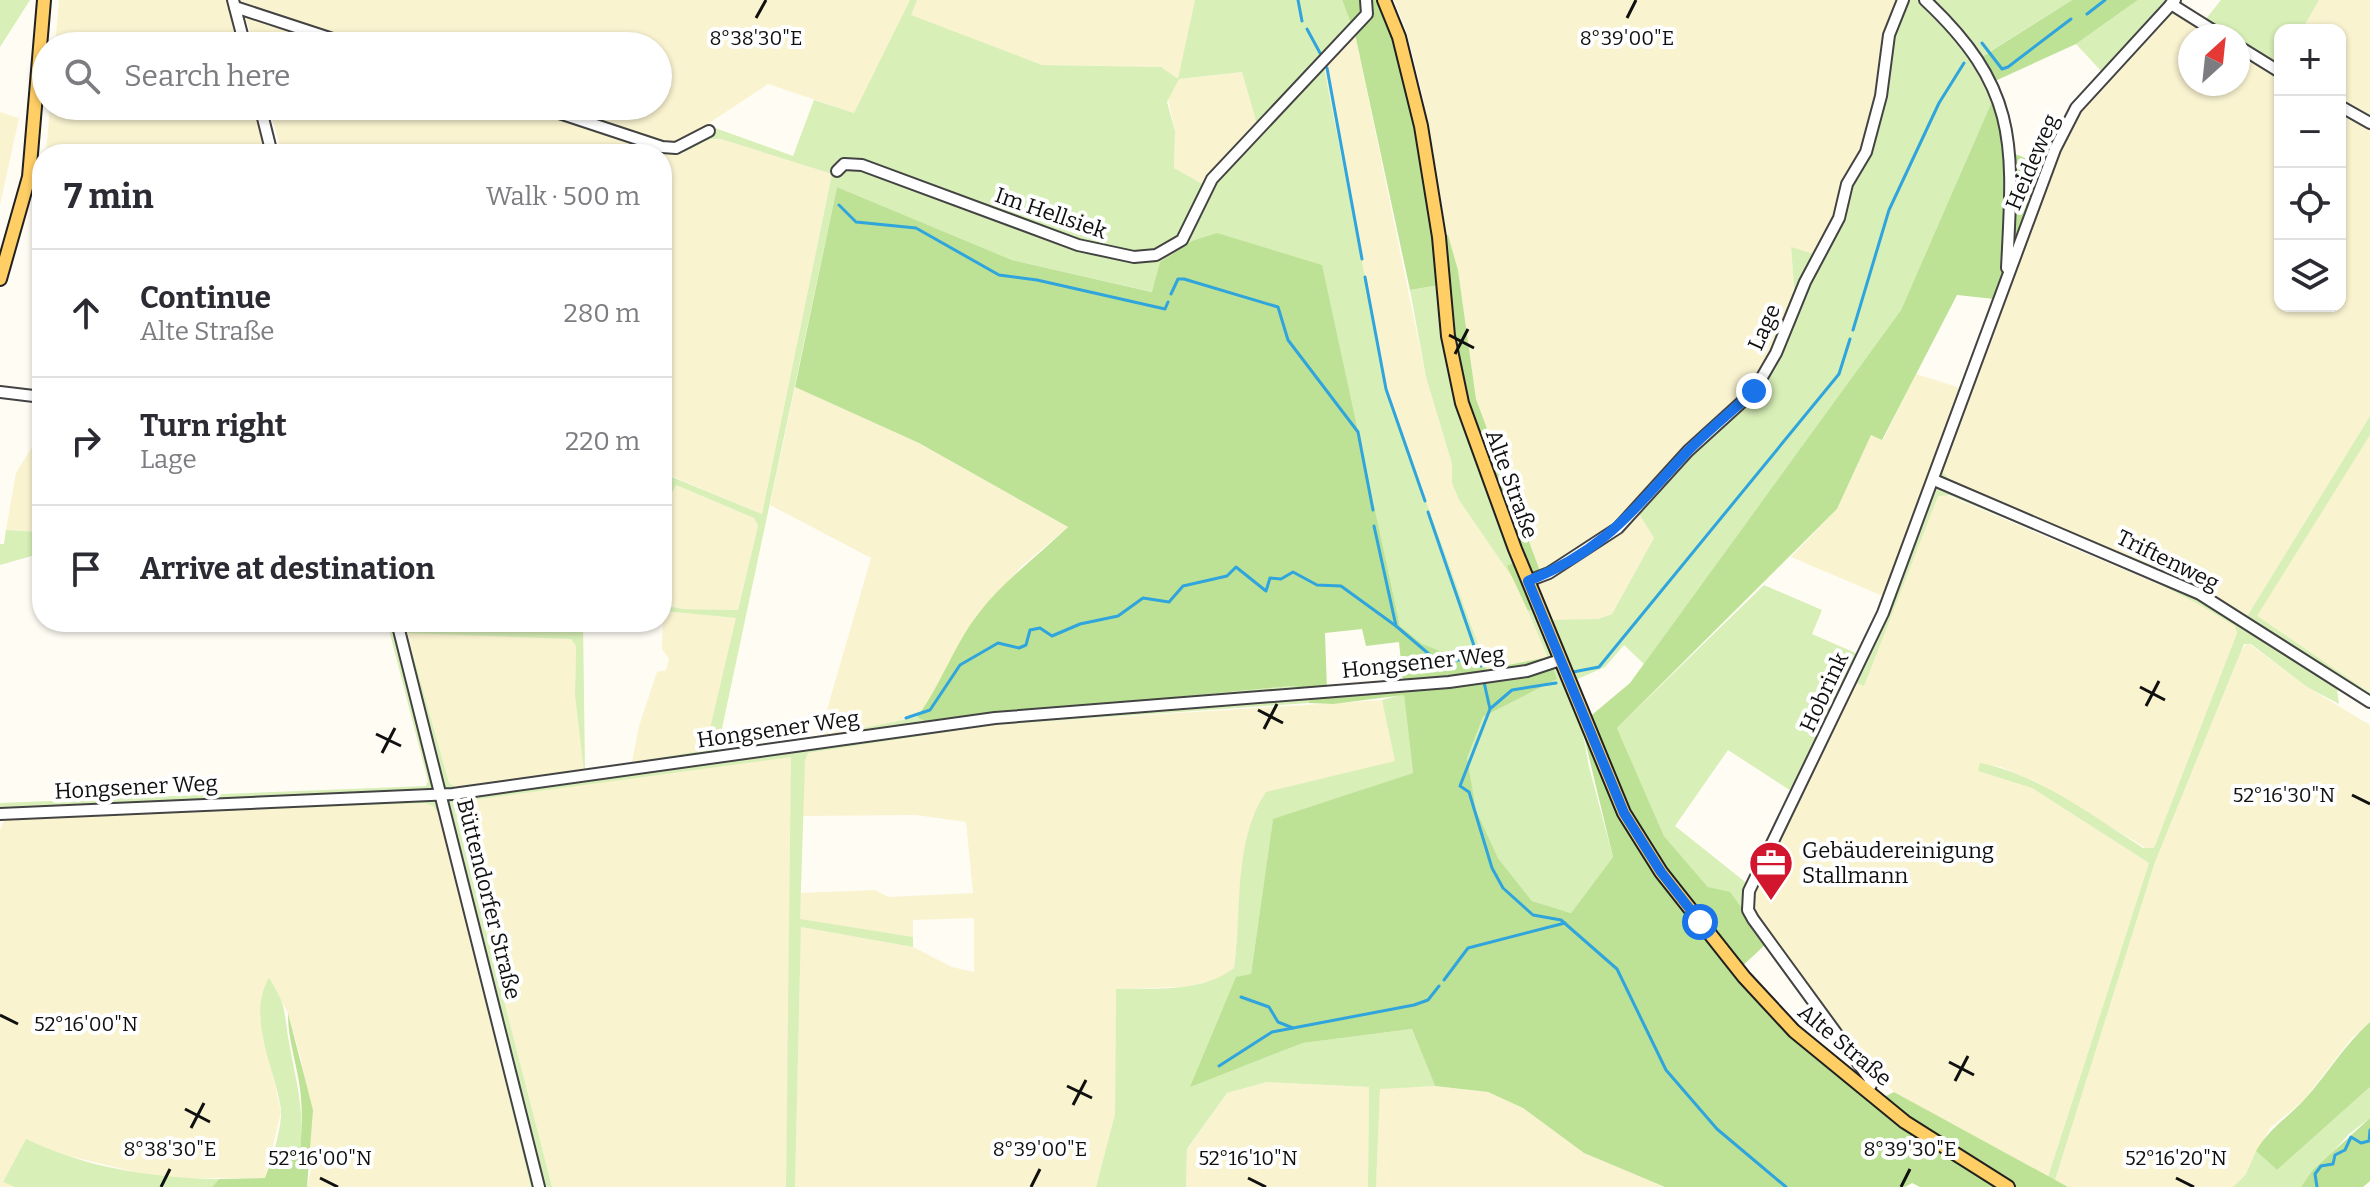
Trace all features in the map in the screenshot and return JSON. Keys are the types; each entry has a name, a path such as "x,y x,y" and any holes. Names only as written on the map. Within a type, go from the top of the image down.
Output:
{"main road":[{"path":"41,32 44,0"},
{"name":"Alte Straße","path":"1384,0 1399,37 1421,126 1439,237 1448,336 1462,403 1528,581 1624,813 1661,872 1744,977 1794,1031 1905,1122 2008,1187"},
{"path":"0,279 29,177 34,120"}],"street":[{"name":"Im Hellsiek","path":"837,171 844,164 862,165 1078,245 1134,257 1156,255 1182,240 1212,179 1367,14 1366,0"},
{"name":"Lage","path":"1528,581 1549,573 1612,534 1688,451 1754,391 1776,353 1805,282 1839,218 1847,184 1866,152 1881,96 1889,35 1903,0"},
{"path":"1925,0 1977,59 1998,94 2010,136 2007,278"},
{"path":"2173,2 2205,24"},
{"name":"Heideweg","path":"2007,278 2055,149 2076,108 2173,2"},
{"path":"234,4 241,32"},
{"path":"234,4 314,32"},
{"path":"2250,53 2274,68"},
{"path":"2346,109 2370,123"},
{"path":"264,120 270,144"},
{"path":"580,120 653,144"},
{"path":"672,148 709,131"},
{"name":"Hobrink","path":"1867,1091 1871,1085 1869,1078 1753,919 1748,910 1749,891 1883,613 2007,278"},
{"path":"0,392 32,396"},
{"name":"Triftenweg","path":"1934,480 2149,569 2200,594 2370,702"},
{"name":"Büttendorfer Straße","path":"400,632 539,1187"},
{"name":"Hongsener Weg","path":"0,814 443,795 995,718 1449,682 1527,671 1560,660"}],"shaded area":[{"path":"59,0 226,0 234,32 56,32"},
{"path":"241,0 910,0 854,113 768,84 676,145 593,120 672,120 672,32 319,32 254,11"},
{"path":"917,0 1195,0 1179,79 1242,72 1258,128 1206,186 1174,168 1175,131 1161,67 1042,65 910,15"},
{"path":"1394,0 1898,0 1864,152 1817,256 1791,248 1795,300 1772,350 1750,387 1684,448 1617,524 1601,537 1540,571 1476,399 1458,270 1446,229 1422,92 1406,30"},
{"path":"2319,0 2370,0 2370,118 2346,104 2346,24 2305,24"},
{"path":"2174,13 2193,24 2178,24 2178,96 2250,96 2250,57 2274,71 2274,312 2346,312 2346,113 2370,127 2370,416 2248,615 2243,616 2151,565 1950,481 1943,472 2055,164 2080,111 2151,33"},
{"path":"245,15 299,32 250,32"},
{"path":"1355,34 1426,377 1452,464 1452,483 1459,500 1514,580 1549,657 1487,669 1389,399 1324,68"},
{"path":"0,112 19,118 0,205"},
{"path":"49,120 258,120 264,144 47,144"},
{"path":"273,120 571,120 645,144 279,144"},
{"path":"721,139 832,174 762,514 672,476 672,152 683,154 703,140"},
{"path":"1916,374 1961,388 1885,597 1791,557 1837,509 1871,435 1883,440"},
{"path":"795,387 919,443 1068,527 1022,566 976,616 939,688 917,717 819,737 871,558 770,505"},
{"path":"2370,435 2370,693 2256,616"},
{"path":"32,447 32,531 6,530 16,473"},
{"path":"676,485 754,518 758,526 738,610 672,607 672,493"},
{"path":"1942,493 2196,600 2236,626 2237,633 2154,848 2149,850 2038,783 2001,767 1980,764 1978,771 2032,788 2149,863 2048,1177 1894,1092 1870,1066 1866,1070 1752,909 1753,892 1854,682 1864,685 1937,496"},
{"path":"1639,514 1654,538 1612,614 1597,619 1551,621 1536,582 1553,576 1606,542"},
{"path":"672,612 737,618 705,751 632,762 639,726 657,672 666,670 669,659 662,649 662,632 672,632"},
{"path":"407,632 571,639 576,645 575,695 585,771 457,788 449,783"},
{"path":"2248,643 2307,687 2370,725 2370,1022 2351,1039 2303,1101 2270,1128 2246,1174 2233,1187 2068,1187 2055,1180 2155,862 2242,649"},
{"path":"1382,700 1396,761 1267,792 1243,861 1234,968 1221,978 1186,987 1116,989 1115,1114 1096,1187 795,1187 801,927 913,947 952,967 974,972 974,918 913,920 913,937 800,920 800,893 875,890 888,897 973,893 966,822 916,815 802,816 808,753 993,725"},
{"path":"792,757 793,762 786,1187 552,1187 455,811 457,806 465,801"},
{"path":"425,802 433,806 439,815 531,1187 307,1187 312,1166 301,1059 288,1013 269,979 260,1018 281,1112 265,1178 159,1178 53,1152 26,1139 3,1182 15,1187 0,1187 0,830 5,818"},
{"path":"1267,1082 1369,1087 1368,1187 1186,1187 1187,1150 1227,1093"},
{"path":"1435,1086 1488,1092 1523,1108 1584,1153 1665,1187 1376,1187 1380,1088"}],"green space":[{"path":"0,0 30,0 0,47"},
{"path":"910,0 917,0 911,15 1042,65 1161,67 1178,79 1195,0 1342,0 1355,34 1324,68 1389,399 1487,669 1421,644 1400,626 1321,265 1192,241 1160,262 1153,292 1012,260 837,187 717,752 819,737 917,717 926,722 1291,686 1310,689 1309,703 993,725 808,753 805,761 800,919 913,937 913,947 801,927 795,1187 786,1187 791,757 465,801 455,811 552,1187 531,1187 439,815 433,806 425,803 0,819 0,803 426,786 428,781 390,632 583,632 585,771 705,750 736,618 672,612 672,607 738,610 758,526 754,518 676,485 672,493 672,477 762,514 832,174 721,139 708,140 680,153 672,152 671,144 702,130 715,128 793,156 814,100 854,113","holes":["1242,72 1258,128 1206,186 1174,168 1175,131 1167,102 1179,79","407,633 571,639 576,646 575,695 584,771 457,788 449,783"]},
{"path":"1342,0 1383,0 1396,39 1436,235 1448,235 1458,270 1476,399 1540,571 1529,575 1542,607 1528,611 1507,566 1524,558 1477,442 1457,362 1446,284 1410,290 1355,34"},
{"path":"1898,0 2072,0 1981,57 2001,93 1993,99 1901,310 1644,664 1624,645 1605,667 1573,681 1589,767 1613,857 1571,913 1532,901 1498,858 1476,810 1466,758 1483,717 1557,679 1528,611 1541,608 1529,575 1601,537 1617,524 1684,448 1750,387 1772,350 1795,300 1791,247 1817,255 1859,160 1877,101 1884,36","holes":["1639,514 1654,538 1612,614 1598,619 1551,620 1536,582 1578,561"]},
{"path":"2072,0 2138,0 2076,44 1995,81 1980,58"},
{"path":"2138,0 2179,0 2205,20 2221,0 2319,0 2305,24 2274,24 2274,71 2250,57 2250,24 2193,24 2174,13 2151,33 2080,111 2055,164 1943,472 1950,481 2151,565 2243,616 2248,615 2370,416 2370,435 2257,616 2370,693 2370,708 2337,689 2339,704 2307,687 2251,644 2244,644 2155,862 2055,1180 2048,1177 2149,863 2032,788 1978,771 1980,763 2024,777 2085,810 2143,848 2154,848 2237,633 2235,626 2167,588 2095,555 1949,495 1938,496 1864,686 1854,682 1799,796 1728,750 1675,826 1754,889 1752,909 1757,921 1708,887 1664,836 1617,728 1764,585 1822,610 1812,634 1858,654 1885,597 2054,139 2075,105 2102,72 2076,44"},
{"path":"2001,93 2013,153 2044,166 1994,299 1957,295 1882,440 1871,435 1837,509 1617,728 1664,836 1708,887 1730,892 1767,943 1737,971 1878,1100 1894,1092 2068,1187 1920,1187 1912,1183 1905,1187 1665,1187 1584,1153 1523,1108 1488,1092 1435,1086 1412,1029 1303,1043 1190,1087 1236,977 1251,974 1273,819 1413,773 1404,695 1333,704 1309,703 1310,689 1291,686 926,722 917,717 978,614 1068,527 919,443 795,387 837,187 1012,260 1152,292 1160,262 1192,241 1217,233 1322,265 1400,626 1422,644 1487,669 1549,657 1557,679 1483,717 1467,758 1476,810 1498,858 1532,901 1571,913 1613,857 1581,724 1630,683 1901,310 1993,99","holes":["1362,629 1366,646 1399,642 1403,682 1327,689 1325,633"]},
{"path":"571,120 589,120 664,144 646,144"},
{"path":"1447,284 1457,362 1525,557 1508,566 1514,580 1459,500 1452,483 1452,464 1426,377 1410,290"},
{"path":"6,530 32,531 32,556 0,565 0,544 4,544"},
{"path":"1404,694 1413,773 1273,820 1251,974 1191,1086 1303,1043 1412,1029 1435,1086 1380,1089 1376,1187 1368,1187 1369,1087 1267,1082 1227,1093 1187,1149 1186,1187 1096,1187 1115,1114 1116,989 1193,985 1208,982 1234,968 1243,854 1255,811 1266,792 1395,761 1382,700"},
{"path":"269,978 285,1016 301,1109 300,1152 274,1153 281,1109 264,1043 260,1009"},
{"path":"288,1013 313,1110 307,1187 212,1187 219,1179 265,1178 274,1153 300,1152 301,1099"},
{"path":"2370,1022 2370,1087 2277,1170 2256,1151 2261,1143 2304,1100"},
{"path":"2370,1087 2370,1118 2349,1134 2301,1187 2233,1187 2246,1174 2256,1151 2277,1170"},
{"path":"2370,1118 2370,1181 2363,1187 2301,1187 2313,1170"},
{"path":"26,1139 72,1157 120,1170 219,1179 212,1187 15,1187 3,1182"}],"waterway":[{"path":"1298,0 1302,21"},
{"path":"2087,14 2105,0"},
{"path":"1982,43 2002,69 2071,19"},
{"path":"1307,29 1320,53"},
{"path":"1853,330 1889,210 1939,103 1964,63"},
{"path":"1327,68 1362,259"},
{"path":"839,205 856,222 916,228 999,275 1037,280 1165,309 1168,302"},
{"path":"1365,277 1386,389 1425,501"},
{"path":"1171,294 1178,279 1184,279 1278,307 1288,340 1358,432 1373,510"},
{"path":"1573,672 1599,667 1839,374 1850,339"},
{"path":"1428,512 1481,666"},
{"path":"1374,526 1396,626 1436,660 1479,660"},
{"path":"906,718 930,710 960,665 998,643 1019,648 1026,645 1030,630 1040,628 1052,636 1080,624 1118,616 1143,598 1169,602 1183,586 1227,576 1236,567 1266,591 1270,578 1281,579 1293,572 1317,585 1341,586 1396,626"},
{"path":"1484,682 1490,709 1460,786 1469,792 1492,868 1503,888 1533,915 1561,920 1617,969 1666,1070 1717,1129 1786,1187"},
{"path":"1491,708 1512,690 1556,683"},
{"path":"1444,980 1468,948 1565,923"},
{"path":"1219,1066 1272,1032 1414,1005 1428,1000 1439,986"},
{"path":"1241,997 1269,1007 1278,1022 1293,1028"},
{"path":"2317,1187 2315,1174 2321,1166 2333,1164 2335,1155 2345,1150 2351,1137 2361,1143 2369,1141 2370,1130"}],"place":[{"name":"Gebäudereinigung Stallmann","path":"1771,902"}],"route":[{"path":"1700,922 1661,872 1624,813 1528,581 1549,573 1605,539 1688,451 1754,391"}]}
